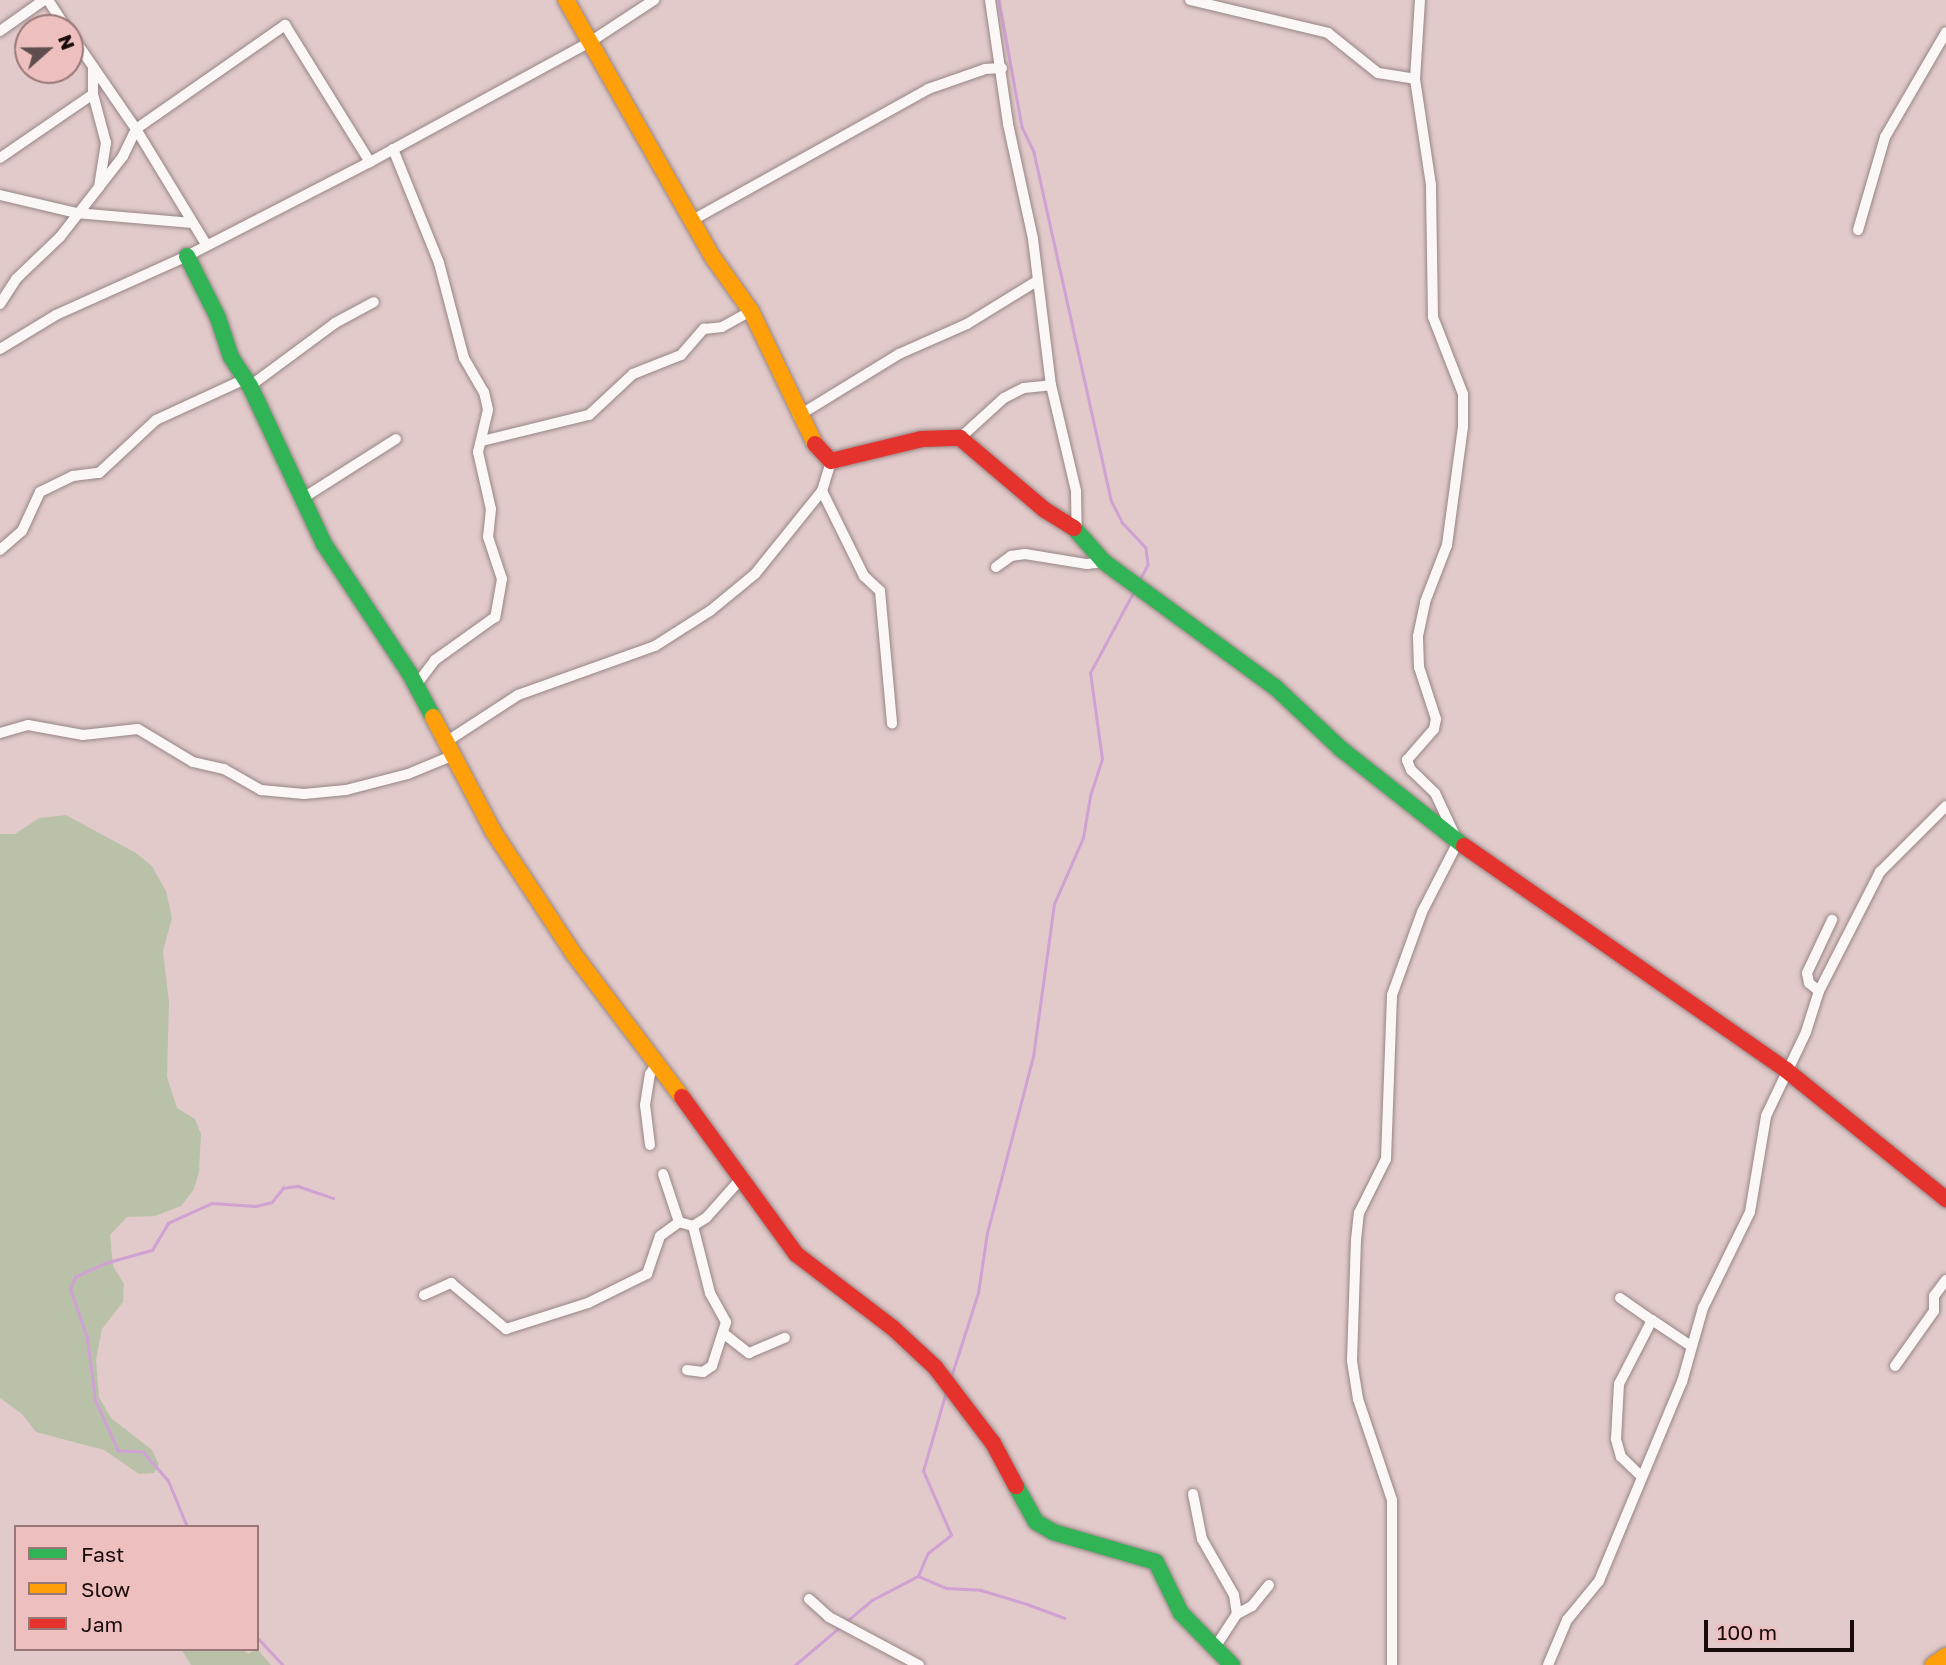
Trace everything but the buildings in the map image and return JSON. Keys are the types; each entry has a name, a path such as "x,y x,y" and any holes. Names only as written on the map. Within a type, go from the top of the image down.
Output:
{"street":[{"path":"0,31 46,0"},
{"path":"566,0 691,221 751,312 809,437 831,461"},
{"path":"0,349 56,315 187,256 370,162 590,42 654,0"},
{"path":"990,0 1037,281 1051,386 1076,491 1077,530"},
{"path":"1190,0 1328,33 1378,73 1415,79"},
{"path":"1420,0 1415,79 1417,112 1430,161 1433,317 1463,394 1463,416 1447,545 1418,636 1419,667 1436,719 1407,760 1410,770 1435,793 1458,842"},
{"path":"0,304 16,279 60,237 76,213 124,156 136,129 285,25 370,162"},
{"path":"1858,230 1885,137 1946,32"},
{"path":"84,54 136,129 206,244"},
{"path":"93,68 93,94 106,143 99,187"},
{"path":"691,221 928,89 985,69 1002,68"},
{"path":"0,158 93,94"},
{"path":"393,149 439,263 464,358 484,391 488,410 479,464 491,509 488,537 502,579 502,596 495,617 435,660 416,685"},
{"path":"0,195 76,213 193,223"},
{"path":"187,256 303,498 350,588 416,685 493,831 573,953 658,1062 739,1181 796,1254 935,1367 993,1443 1036,1522 1053,1532 1156,1562 1181,1613 1198,1634 1216,1646 1231,1665"},
{"path":"798,416 899,354 967,324 1037,281"},
{"path":"0,550 22,531 40,492 73,477 99,473 156,420 247,383 335,323 374,302"},
{"path":"482,441 589,415 633,374 681,355 704,329 722,327 751,312"},
{"path":"831,461 922,439 960,438 1004,398 1024,387 1051,386"},
{"path":"960,438 1045,510 1077,530 1104,562 1275,687 1341,749 1458,842 1786,1070 1946,1199"},
{"path":"303,498 396,439"},
{"path":"0,733 28,725 83,735 138,729 193,762 224,769 261,790 304,794 346,790 408,774 451,747 518,695 655,646 710,611 755,574 822,491 831,461"},
{"path":"822,491 858,565 880,591 892,723"},
{"path":"996,567 1011,556 1025,554 1087,564 1104,562"},
{"path":"1548,1665 1567,1620 1599,1581 1682,1382 1703,1308 1750,1212 1766,1116 1819,991 1880,872 1946,806"},
{"path":"1392,1665 1392,1500 1358,1399 1352,1360 1356,1240 1359,1213 1386,1159 1392,995 1422,912 1458,842"},
{"path":"1819,991 1809,983 1807,973 1832,920"},
{"path":"650,1145 645,1105 650,1074 658,1062"},
{"path":"663,1174 679,1222"},
{"path":"693,1226 739,1181"},
{"path":"679,1222 693,1226"},
{"path":"424,1295 452,1283 506,1329 512,1329 636,1282 647,1274 660,1237 679,1222"},
{"path":"687,1370 695,1374 712,1366 726,1322 710,1293 693,1226"},
{"path":"1895,1366 1934,1311 1934,1296 1946,1280"},
{"path":"1620,1298 1691,1346"},
{"path":"1641,1476 1621,1457 1616,1421 1619,1384 1652,1320"},
{"path":"723,1333 749,1353 785,1338"},
{"path":"1193,1494 1202,1539 1234,1595 1237,1614"},
{"path":"1216,1646 1237,1614 1252,1606 1269,1585"},
{"path":"809,1599 829,1617 919,1665"},
{"path":"1933,1665 1946,1656"}],"green space":[{"path":"66,815 136,853 152,866 166,891 172,918 163,951 169,1002 167,1077 177,1108 195,1119 201,1134 199,1172 194,1189 181,1206 155,1216 127,1217 110,1235 113,1266 124,1284 123,1302 102,1329 96,1360 99,1397 111,1418 152,1450 159,1465 154,1473 139,1474 104,1450 36,1432 22,1414 0,1398 0,834 15,834 39,818"},
{"path":"182,1651 244,1651 248,1654 259,1651 271,1665 191,1665"}],"waterway":[{"path":"999,0 1022,127 1034,152 1111,500 1122,522 1146,548 1148,565 1140,580"},
{"path":"951,1377 978,1293 987,1233 1033,1057 1054,904 1083,838 1090,796 1102,759 1090,673 1134,591"},
{"path":"186,1525 168,1481 143,1452 118,1451 95,1400 87,1338 70,1289 75,1277 105,1263 152,1250 168,1223 212,1203 256,1206 272,1202 283,1188 298,1186 333,1198"},
{"path":"847,1621 872,1600 918,1576 928,1553 951,1535 923,1471 946,1392"},
{"path":"918,1576 946,1588 981,1590 1065,1618"},
{"path":"795,1665 841,1626"},
{"path":"259,1639 283,1665"}],"traffic: fast":[{"path":"187,256 218,318 231,357 250,386 324,544 410,674 433,717"},
{"path":"1074,528 1104,562 1275,687 1341,749 1464,846"},
{"path":"1016,1486 1036,1522 1053,1532 1156,1562 1181,1613 1232,1665"}],"traffic: slow":[{"path":"566,0 714,259 751,311 815,444"},
{"path":"433,717 493,831 573,953 682,1097"},
{"path":"1933,1665 1946,1656"}],"traffic: jam":[{"path":"815,444 831,461 922,439 960,438 1045,510 1074,528"},
{"path":"1464,846 1786,1070 1946,1199"},
{"path":"682,1097 796,1254 894,1329 935,1367 993,1443 1016,1486"}]}
